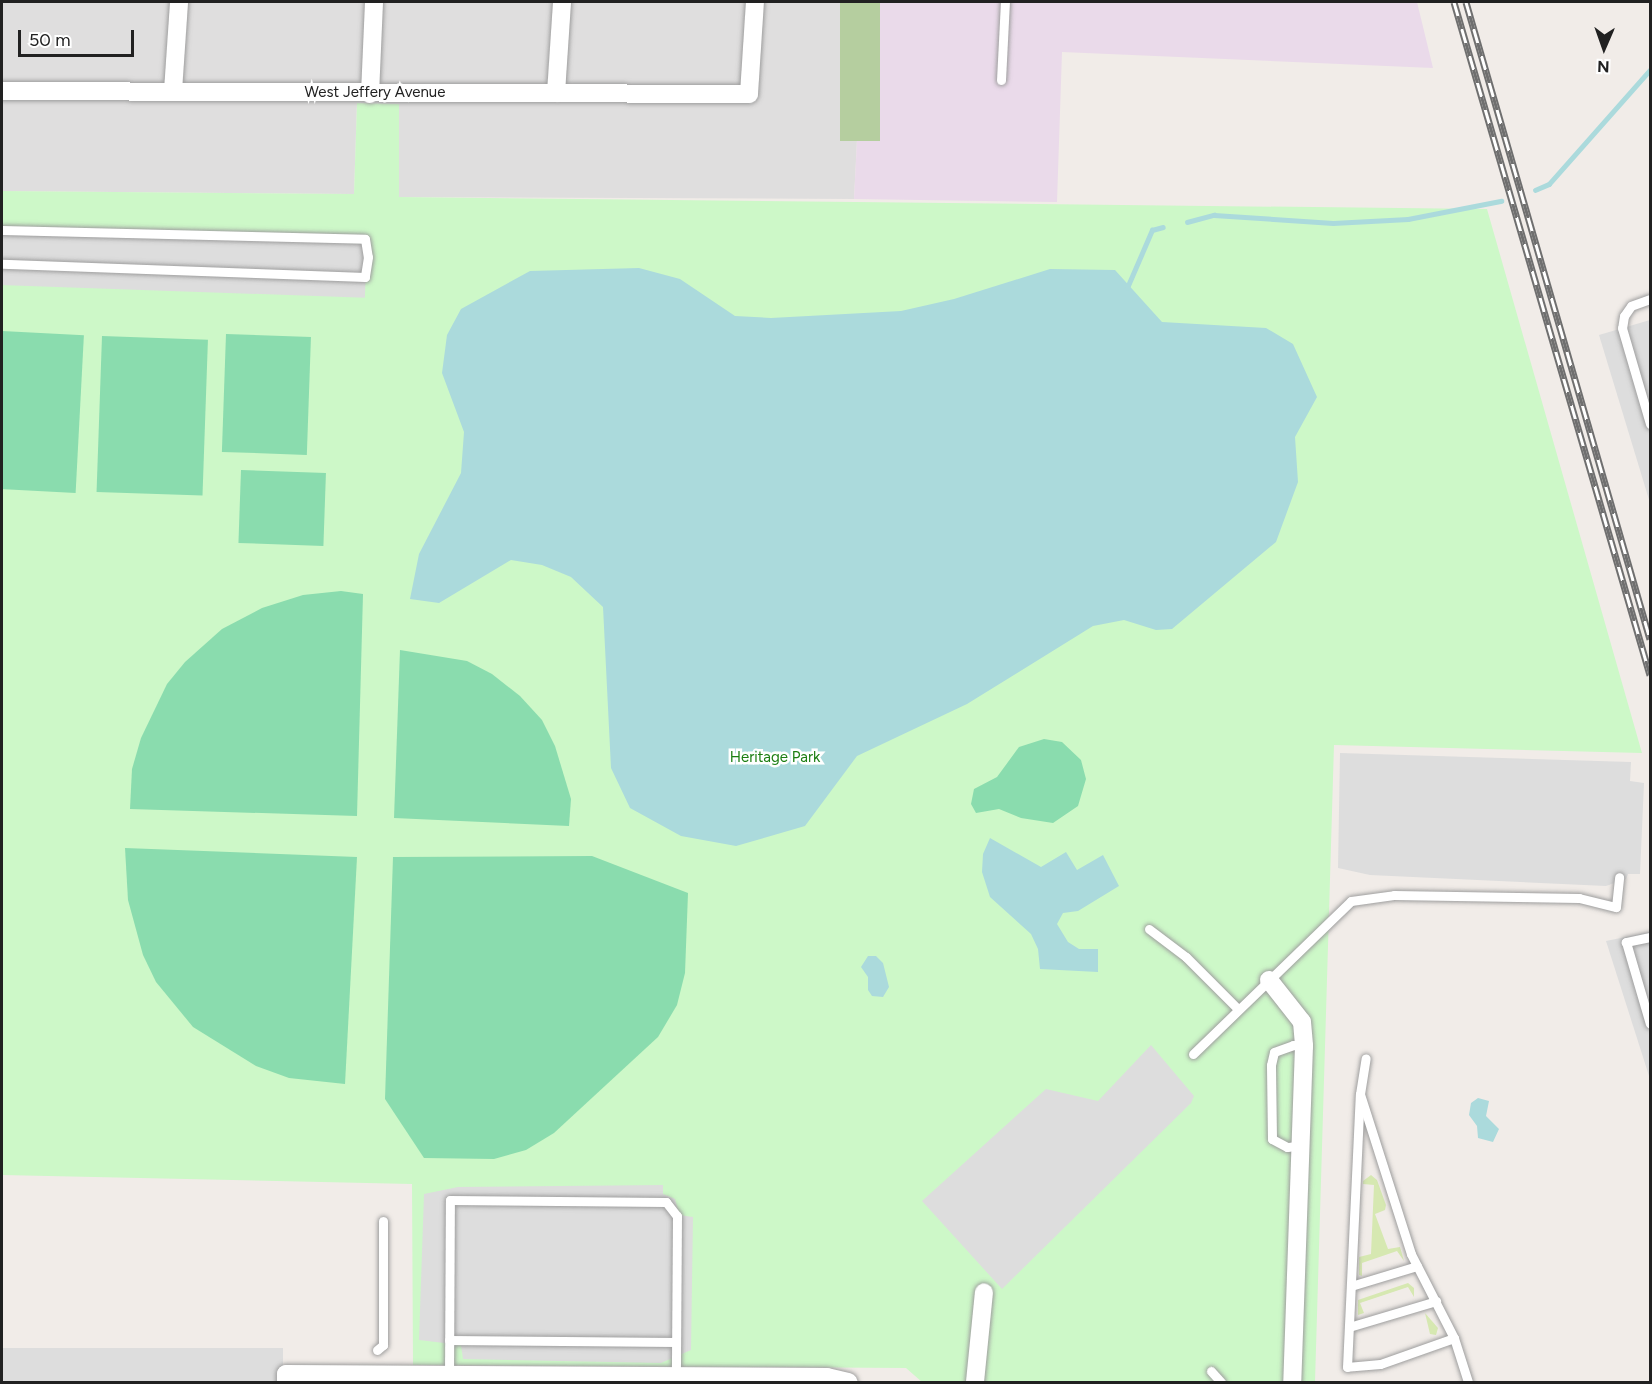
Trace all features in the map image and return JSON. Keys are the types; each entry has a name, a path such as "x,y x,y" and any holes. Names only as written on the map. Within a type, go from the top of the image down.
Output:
{"street":[{"path":"173,91 179,2"},
{"path":"370,94 374,2"},
{"path":"556,93 562,2"},
{"name":"West Jeffery Avenue","path":"2,91 749,94 754,2"},
{"path":"1269,980 1302,1022 1304,1046 1292,1383"},
{"path":"975,1383 984,1292"},
{"path":"286,1378 449,1376 614,1380 676,1377 778,1380 827,1377 848,1383"}],"lane":[{"path":"1001,80 1005,2"},
{"path":"2,230 365,239 365,277 2,264"},
{"path":"1650,299 1631,306 1624,316 1623,328 1650,424"},
{"path":"1193,1054 1351,901 1394,895 1579,898 1616,907 1619,877"},
{"path":"1149,929 1186,957 1238,1010"},
{"path":"1650,937 1626,942 1650,1024"},
{"path":"1302,1145 1287,1147 1272,1139 1271,1065 1274,1052 1293,1045 1304,1046"},
{"path":"1366,1058 1360,1094 1347,1367 1380,1364 1454,1338"},
{"path":"1360,1094 1417,1266 1454,1338 1468,1383"},
{"path":"449,1376 450,1200 666,1202 677,1216 676,1377"},
{"path":"377,1350 383,1345 382,1221"},
{"path":"1351,1286 1417,1266"},
{"path":"1348,1327 1436,1301"},
{"path":"449,1340 676,1342"},
{"path":"1211,1371 1221,1383"}],"shaded area":[{"path":"2,2 864,2 854,199 399,197 399,105 357,103 354,194 2,191"},
{"path":"864,2 1417,2 1433,68 1062,52 1057,202 854,199"},
{"path":"2,231 367,244 365,298 2,285"},
{"path":"1650,320 1650,503 1599,335"},
{"path":"1340,753 1631,762 1630,781 1644,783 1640,874 1628,874 1626,879 1606,886 1370,875 1338,868"},
{"path":"1650,932 1650,1079 1606,941"},
{"path":"1151,1045 1194,1096 1191,1103 1002,1289 922,1201 1046,1089 1098,1101"},
{"path":"663,1185 663,1194 675,1199 679,1215 693,1217 691,1350 661,1363 463,1359 461,1345 419,1340 424,1194 458,1187"},
{"path":"2,1348 283,1348 283,1382 2,1382"}],"green space":[{"path":"840,2 880,2 880,141 840,141"},
{"name":"Heritage Park","path":"357,103 399,104 399,197 1487,209 1642,753 1334,745 1315,1382 922,1382 906,1368 413,1365 412,1184 2,1175 2,191 354,194"},
{"path":"2,331 84,335 76,493 2,489"},
{"path":"226,334 311,337 307,455 222,452"},
{"path":"102,336 208,340 202,496 97,492"},
{"path":"241,470 326,473 323,546 238,543"},
{"path":"341,591 363,594 357,816 130,809 132,769 141,738 167,684 185,662 222,629 262,608 303,595"},
{"path":"400,650 467,661 492,674 520,696 542,720 555,746 571,799 569,826 394,818"},
{"path":"1044,739 1062,742 1081,760 1086,779 1078,806 1053,823 1021,818 999,809 976,813 971,804 974,789 997,777 1019,747"},
{"path":"125,848 357,857 345,1084 289,1078 256,1066 193,1027 156,982 143,955 128,900"},
{"path":"592,856 688,893 685,973 677,1005 658,1037 554,1133 526,1150 494,1159 424,1158 385,1099 393,857"},
{"path":"1371,1175 1377,1180 1386,1205 1385,1210 1375,1214 1388,1249 1400,1247 1404,1261 1397,1251 1362,1263 1362,1276 1359,1275 1359,1257 1371,1254 1374,1185 1363,1184 1363,1181"},
{"path":"1408,1283 1414,1288 1414,1297 1408,1287 1360,1303 1364,1313 1358,1315 1358,1300"},
{"path":"1425,1313 1438,1328 1436,1335 1430,1334"}],"water":[{"path":"639,268 680,279 735,316 771,318 901,311 954,299 1050,269 1115,270 1162,322 1266,328 1293,344 1317,397 1295,437 1298,482 1276,542 1172,629 1156,630 1124,620 1093,626 967,704 857,756 805,826 736,846 681,836 630,808 611,768 603,607 571,577 542,565 511,560 439,603 410,599 419,554 461,473 464,432 442,373 447,335 461,309 530,271"},
{"path":"990,838 1041,867 1066,852 1077,870 1103,855 1119,886 1078,911 1063,913 1057,924 1068,942 1079,949 1098,949 1098,972 1040,969 1038,949 1031,934 990,897 982,872 983,854"},
{"path":"868,956 876,956 883,963 889,987 883,997 872,996 868,990 868,977 861,967"},
{"path":"1478,1098 1489,1101 1486,1116 1499,1129 1493,1142 1478,1138 1477,1126 1469,1115 1471,1103"}],"waterway":[{"path":"1535,190 1549,184 1650,70"},
{"path":"1187,222 1214,215 1333,223 1408,219 1501,201"},
{"path":"1127,288 1152,230 1163,227"}],"railway":[{"path":"1454,2 1650,675"},
{"path":"1466,2 1650,639"}]}
